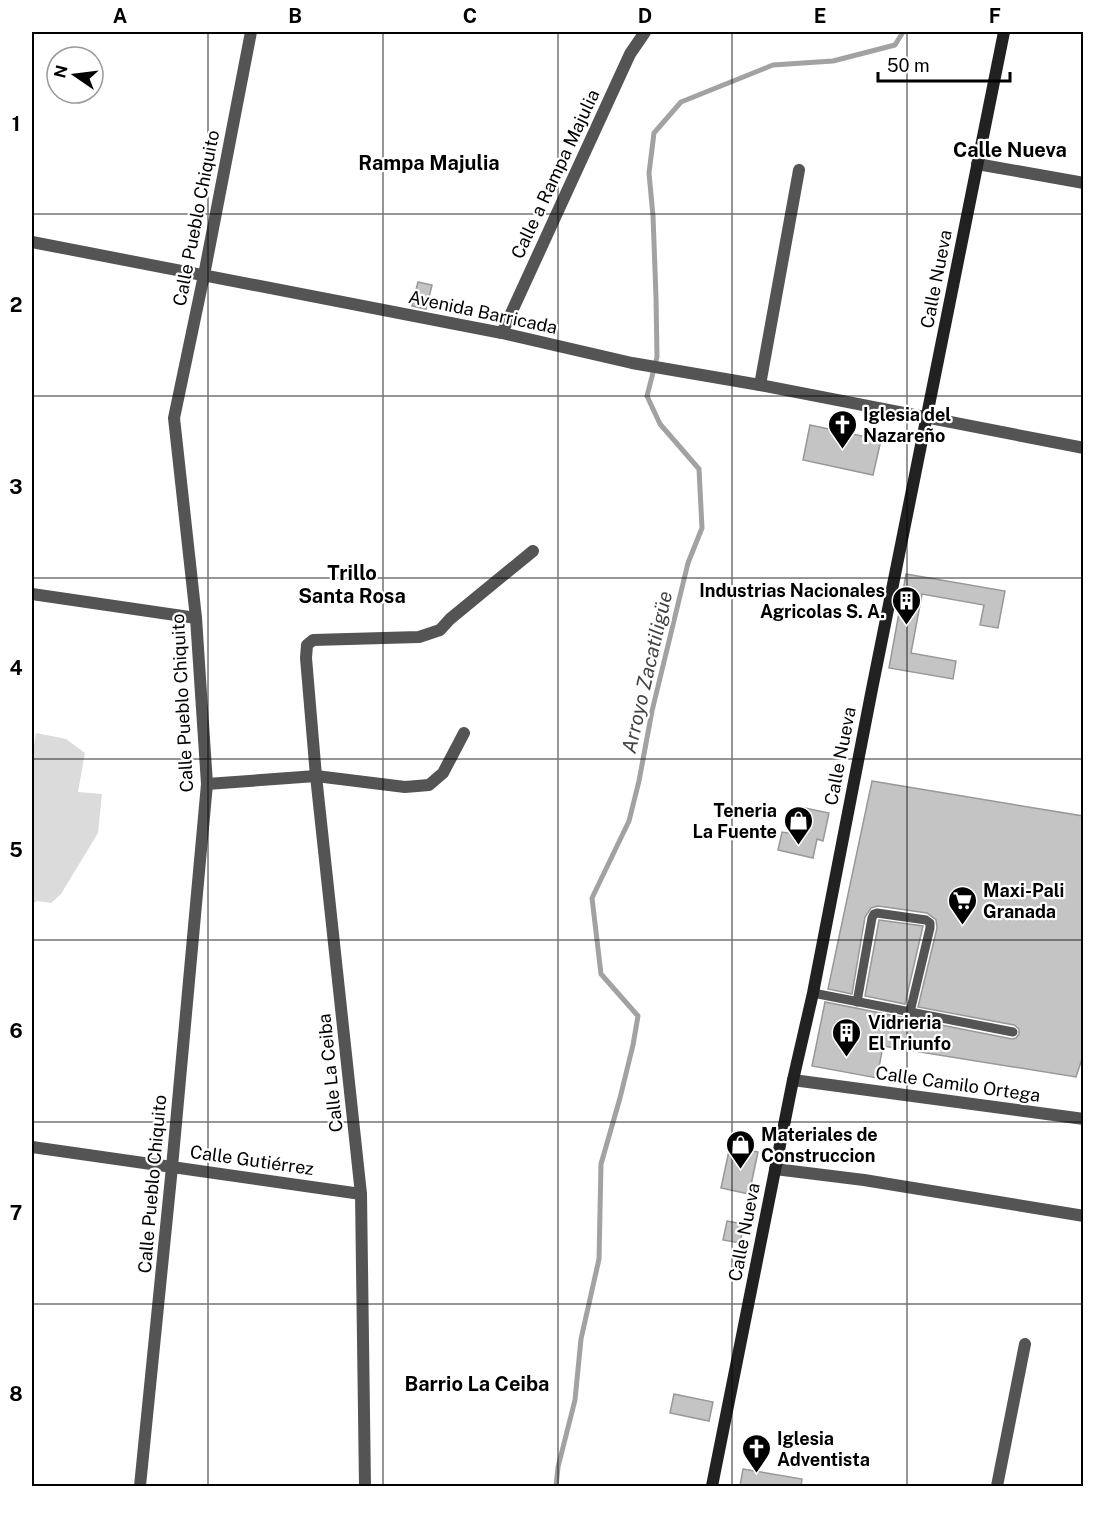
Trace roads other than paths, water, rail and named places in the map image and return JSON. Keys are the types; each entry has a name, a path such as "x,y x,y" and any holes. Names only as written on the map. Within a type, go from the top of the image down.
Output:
{"street":[{"name":"Calle Pueblo Chiquito","path":"140,1486 207,784 196,618 174,418 251,32"},
{"name":"Calle a Rampa Majulia","path":"501,333 630,54 645,32"},
{"name":"Calle Nueva","path":"712,1486 793,1080 813,993 1004,32"},
{"path":"977,164 1083,183"},
{"path":"760,385 799,170"},
{"name":"Avenida Barricada","path":"32,242 501,333 632,363 760,385 1083,448"},
{"name":"Calle La Ceiba","path":"365,1486 362,1194 316,776 306,658 308,645 313,640 419,637 440,630 450,619 533,550"},
{"path":"32,594 196,618"},
{"path":"207,784 316,776 405,787 429,785 443,772 464,733"},
{"name":"Calle Camilo Ortega","path":"793,1080 1083,1119"},
{"name":"Calle Gutiérrez","path":"32,1147 362,1194"},
{"path":"776,1169 864,1180 1083,1216"},
{"path":"997,1486 1025,1344"}],"lane":[{"path":"857,1002 874,914 926,920 930,923 930,928 910,1012"},
{"path":"813,993 1013,1032"}],"waterway":[{"name":"Arroyo Zacatiligüe","path":"556,1486 558,1467 575,1400 581,1339 599,1259 601,1164 620,1098 638,1016 601,974 592,898 629,821 652,711 688,563 702,528 699,469 660,424 647,396 657,357 653,216 649,173 654,133 681,102 773,65 833,61 895,45 903,32"}],"place":[{"name":"Iglesia del Nazareño","path":"842,450"},
{"name":"Industrias Nacionales Agricolas S. A.","path":"906,626"},
{"name":"Teneria La Fuente","path":"798,846"},
{"name":"Maxi-Pali Granada","path":"962,926"},
{"name":"Vidrieria El Triunfo","path":"847,1058"},
{"name":"Materiales de Construccion","path":"740,1170"},
{"name":"Iglesia Adventista","path":"756,1474"}],"district":[{"name":"Calle Nueva","path":"1010,150"},
{"name":"Rampa Majulia","path":"429,163"},
{"name":"Trillo Santa Rosa","path":"352,584"},
{"name":"Barrio La Ceiba","path":"477,1384"}]}
